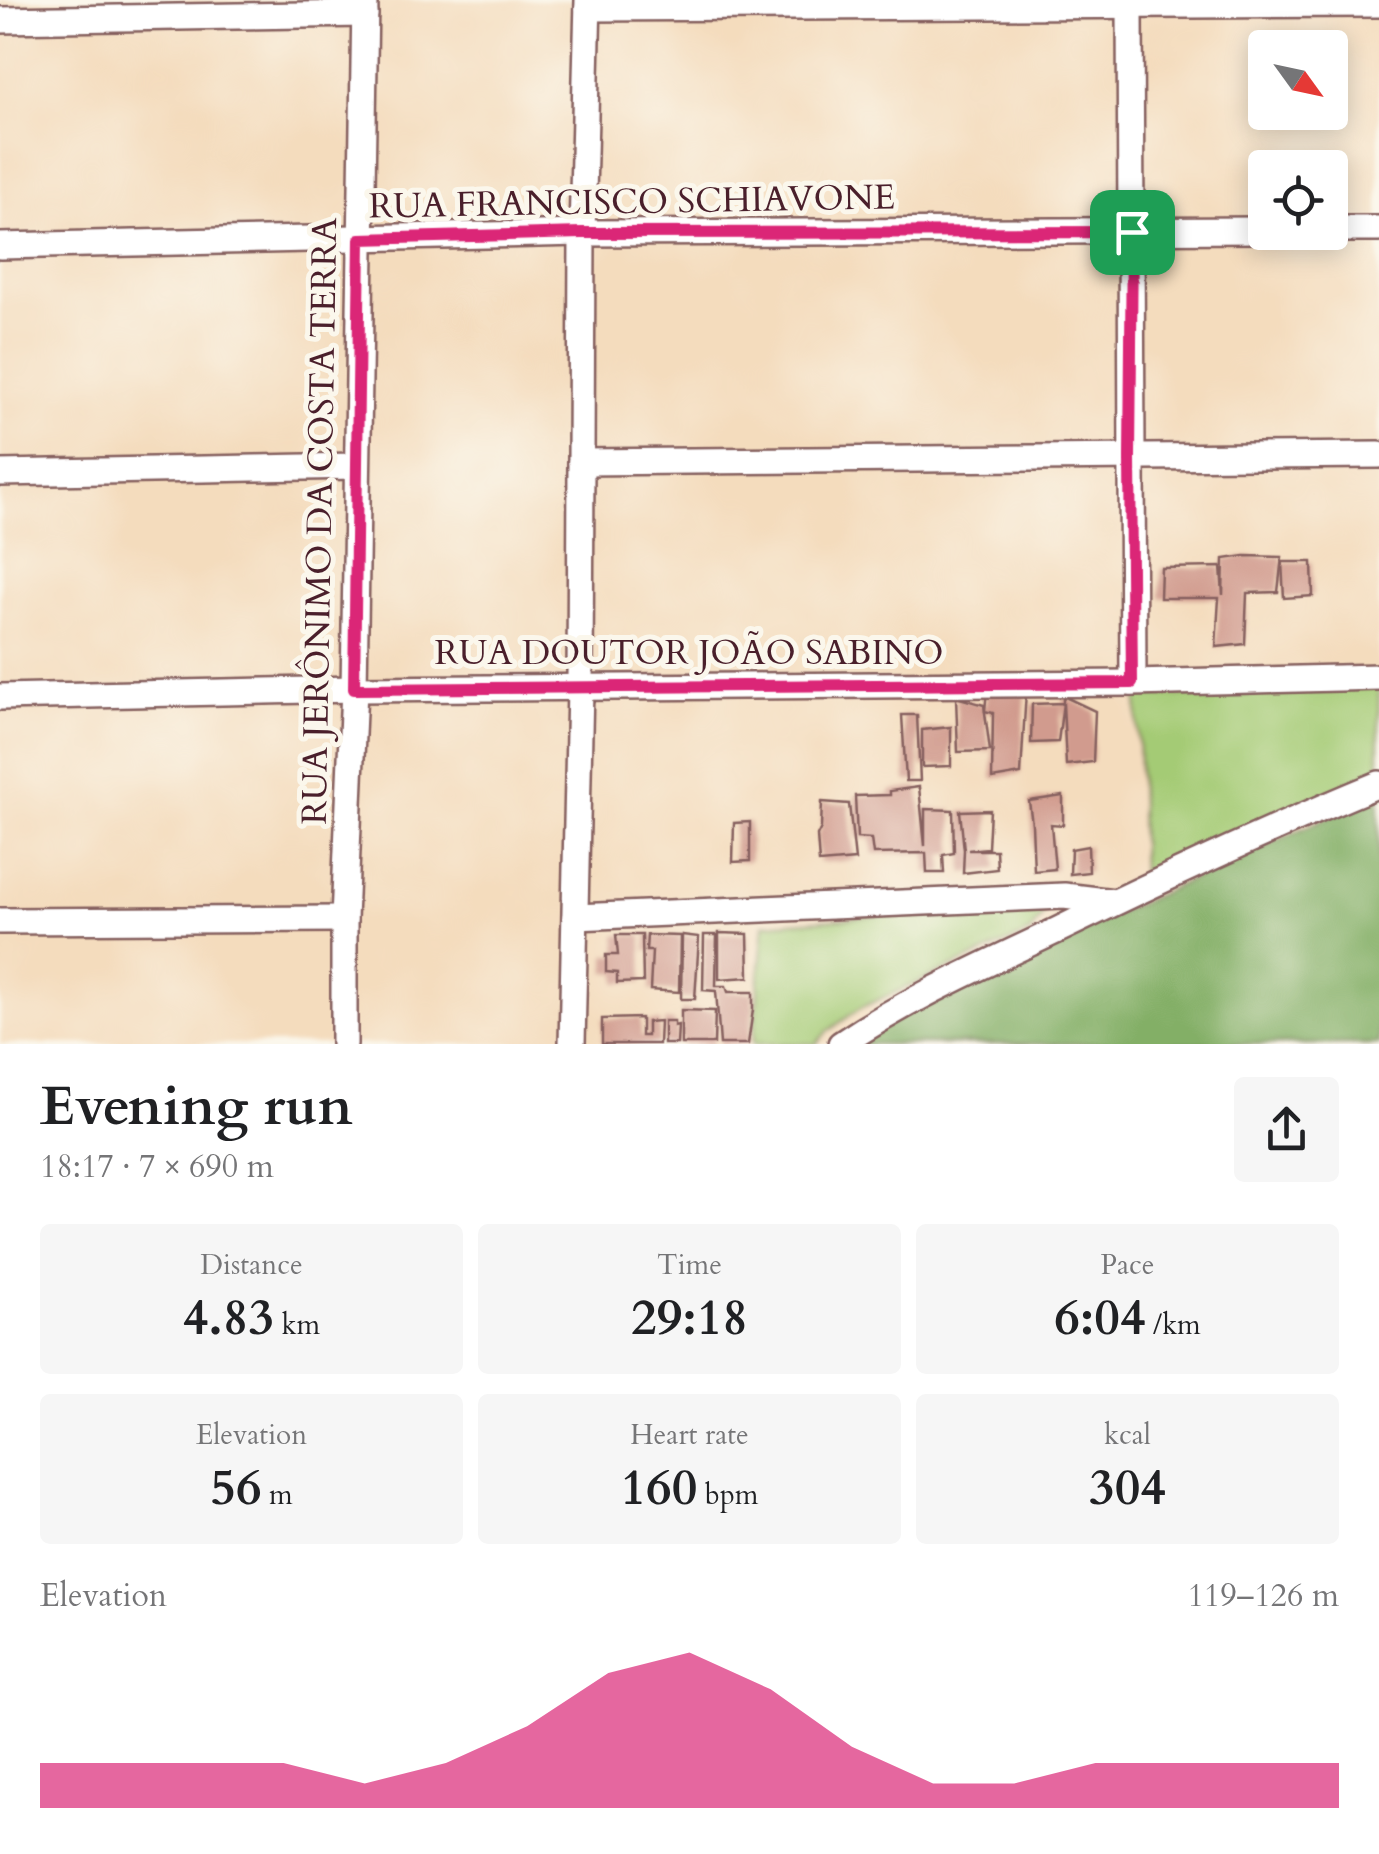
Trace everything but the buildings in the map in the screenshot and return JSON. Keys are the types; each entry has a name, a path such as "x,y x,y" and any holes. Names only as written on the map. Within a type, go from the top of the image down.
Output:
{"street":[{"path":"572,1044 588,4 1379,4"},
{"path":"1130,6 1132,683"},
{"path":"0,20 365,7"},
{"name":"RUA JERÔNIMO DA COSTA TERRA","path":"344,1044 365,7"},
{"path":"1348,230 1379,229"},
{"name":"RUA FRANCISCO SCHIAVONE","path":"0,246 582,233 1248,230"},
{"path":"581,462 1379,455"},
{"path":"0,473 356,466"},
{"name":"RUA DOUTOR JOÃO SABINO","path":"0,697 1379,677"},
{"path":"841,1044 937,988 1279,825 1379,784"},
{"path":"575,917 1064,896 1115,902"},
{"path":"0,922 344,919"}],"green space":[{"path":"1379,687 1379,770 1142,881 1137,695"},
{"path":"1379,794 1379,1044 855,1044 934,996"},
{"path":"1050,904 1030,933 862,1007 816,1044 753,1044 764,924"}],"route":[{"path":"1132,232 1132,683 354,689 360,239 582,233 1132,232"}]}
